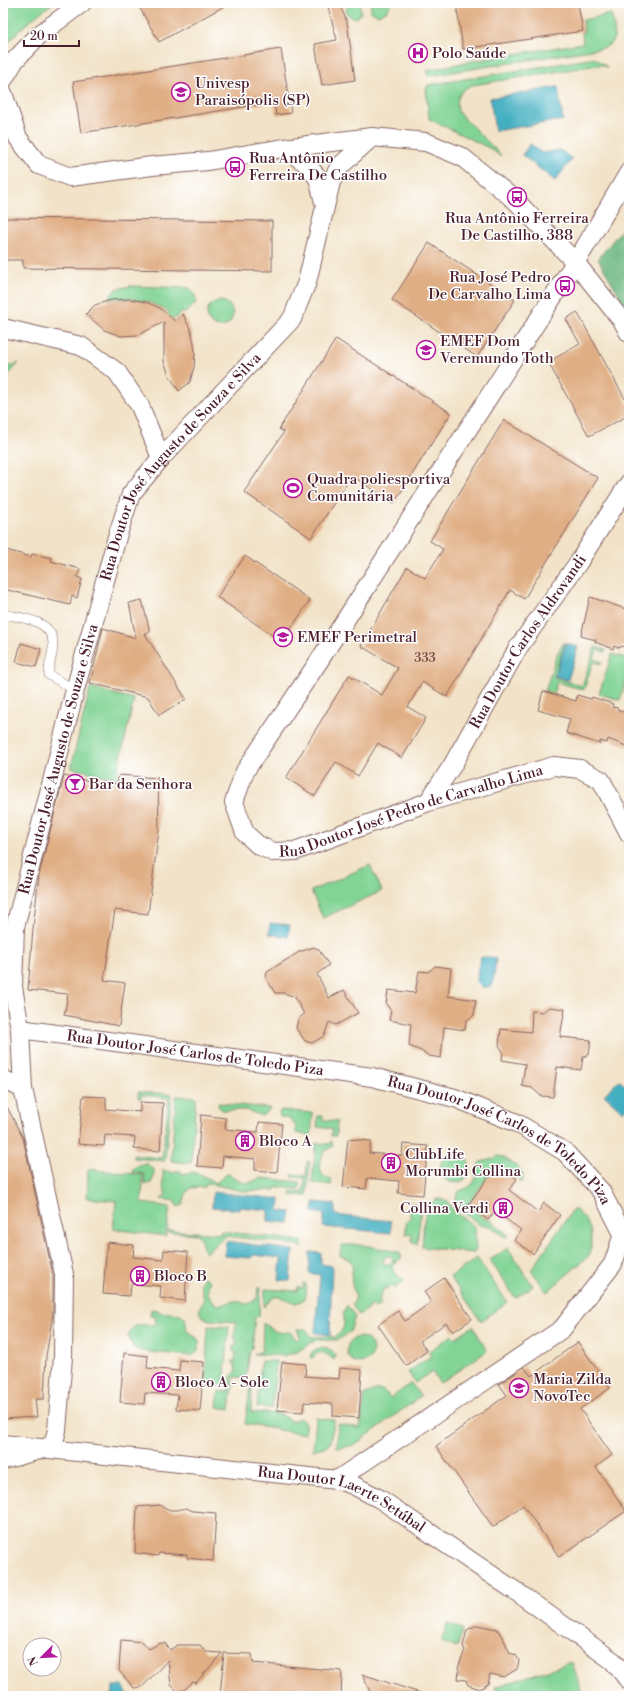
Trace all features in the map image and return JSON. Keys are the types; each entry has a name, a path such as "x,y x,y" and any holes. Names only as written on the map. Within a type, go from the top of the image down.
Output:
{"street":[{"path":"3,80 15,60 40,34 82,3"},
{"path":"3,94 18,138 39,166 70,177 152,166 208,161 284,148 372,137 426,142 462,158 516,201 575,262 623,322 629,333"},
{"name":"Rua Doutor José Augusto de Souza e Silva","path":"48,1448 54,1442 57,1430 63,1358 64,1274 23,1089 20,1029 13,987 16,926 75,690 117,537 131,494 161,458 292,319 307,282 331,182 340,166 372,137"},
{"name":"Rua Doutor José Augusto de Souza e Silva","path":"284,148 306,163 318,178 326,207"},
{"name":"Rua Doutor José Pedro de Carvalho Lima","path":"629,172 575,262 323,654 245,771 234,802 245,833 258,846 273,852 295,851 428,802 554,766 580,769 601,780 629,833"},
{"path":"3,328 81,346 117,372 140,406 161,458"},
{"name":"Rua Doutor Carlos Aldrovandi","path":"428,802 452,766 518,648 578,563 629,483"},
{"name":"Rua Doutor José Carlos de Toledo Piza","path":"20,1029 372,1077 455,1098 517,1123 565,1152 601,1191 623,1234 613,1264 562,1329 337,1480"},
{"path":"3,1079 23,1089"},
{"name":"Rua Doutor Laerte Setúbal","path":"3,1444 337,1480 353,1485 380,1499 524,1597 613,1661 629,1681"},
{"path":"3,1460 48,1448"}],"lane":[{"path":"3,614 43,624 51,632 53,647 49,675 75,690"}],"green space":[{"path":"12,3 53,3 19,31 3,51 3,14"},
{"path":"352,3 360,3 361,13 357,18 349,16 346,12 347,7"},
{"path":"371,3 391,3 388,10 378,15 371,12"},
{"path":"611,14 614,38 612,42 603,48 428,76 427,73 428,70 472,61 583,43 583,20"},
{"path":"595,58 607,68 603,65 598,65 473,85 462,92 459,96 457,104 459,113 501,155 500,156 489,148 429,119 426,89 428,85"},
{"path":"629,220 629,312 598,259"},
{"path":"131,286 190,288 195,295 196,303 185,313 182,312 172,321 167,316 169,312 154,304 132,299 108,299 116,289"},
{"path":"220,301 229,305 233,314 229,323 220,327 211,323 207,314 211,305"},
{"path":"19,363 3,381 3,368"},
{"path":"564,642 565,643 554,677 582,686 595,647 606,650 605,652 597,650 594,659 602,662 601,664 593,662 584,690 557,682 553,694 545,691 557,654"},
{"path":"612,654 629,659 629,671 620,700 599,694"},
{"path":"90,688 134,699 116,778 71,768"},
{"path":"370,865 382,891 323,918 311,891"},
{"path":"138,1092 172,1094 165,1161 134,1158 134,1155 162,1158 169,1098 141,1095 141,1099 138,1098"},
{"path":"176,1096 196,1097 191,1163 171,1161"},
{"path":"218,1103 270,1109 262,1116 246,1110 222,1110 218,1106"},
{"path":"281,1110 313,1113 311,1136 296,1133 294,1123 292,1121 287,1118 280,1117 279,1113"},
{"path":"318,1116 323,1116 323,1120 337,1121 336,1136 331,1136 332,1129 317,1127"},
{"path":"331,1141 333,1146 324,1152 320,1169 324,1176 332,1179 331,1185 312,1183 316,1143 330,1144"},
{"path":"455,1153 466,1157 470,1168 466,1179 455,1183 444,1179 440,1168 444,1157"},
{"path":"498,1156 503,1157 521,1171 523,1179 521,1183 519,1181 520,1178 497,1164 468,1205 508,1235 506,1238 490,1226 481,1226 458,1208 455,1200 459,1191 471,1186 474,1182 480,1162 493,1159"},
{"path":"307,1161 310,1162 307,1196 291,1195 291,1191 303,1193 305,1178 292,1177 293,1174 306,1176"},
{"path":"142,1164 147,1164 154,1170 154,1177 151,1183 145,1185 144,1174 132,1172 135,1167"},
{"path":"88,1169 143,1175 142,1203 170,1207 166,1236 113,1229 116,1201 87,1198"},
{"path":"163,1170 175,1173 176,1171 181,1171 182,1174 189,1174 191,1172 200,1174 216,1183 225,1175 229,1174 241,1182 249,1183 261,1178 300,1182 299,1189 277,1187 275,1190 242,1191 207,1183 205,1187 190,1188 186,1194 183,1205 178,1207 174,1201 161,1199 166,1195 163,1185"},
{"path":"437,1199 443,1199 448,1202 452,1209 475,1227 476,1250 474,1253 422,1247 423,1227 426,1213 428,1208"},
{"path":"411,1203 414,1203 421,1210 417,1244 412,1243 412,1234 406,1234 406,1222 411,1218 408,1207"},
{"path":"574,1208 585,1219 590,1229 590,1255 547,1292 531,1270"},
{"path":"168,1230 221,1234 221,1231 302,1241 302,1248 298,1245 226,1236 205,1253 197,1234 168,1232"},
{"path":"341,1245 363,1245 399,1252 402,1258 396,1262 389,1255 382,1260 387,1266 393,1260 396,1263 391,1267 400,1279 402,1278 404,1281 394,1289 391,1286 386,1289 384,1288 379,1301 381,1304 375,1308 373,1305 359,1315 352,1305 355,1297 351,1279 352,1264 346,1258 340,1256"},
{"path":"508,1248 533,1286 515,1298 490,1260"},
{"path":"477,1258 507,1302 481,1321 450,1277"},
{"path":"204,1277 210,1281 208,1293 211,1300 214,1303 222,1305 231,1301 238,1301 245,1304 250,1303 257,1298 258,1287 261,1287 259,1316 255,1317 252,1349 250,1351 246,1378 234,1377 230,1409 217,1407 219,1391 229,1392 231,1376 236,1371 235,1365 232,1361 235,1361 236,1352 233,1351 233,1346 236,1346 236,1338 234,1337 236,1322 209,1320 201,1316 199,1309 204,1299 200,1284"},
{"path":"303,1283 306,1284 307,1291 302,1301 295,1303 281,1297 275,1297 264,1307 265,1289 297,1291 298,1287 303,1288"},
{"path":"347,1305 355,1317 350,1332 338,1340 316,1340 297,1352 284,1356 254,1354 262,1351 263,1322 275,1331 282,1333 290,1332 297,1340 300,1337 297,1329 306,1329 311,1337 332,1336 333,1338 342,1330 344,1324 343,1313"},
{"path":"151,1309 158,1310 158,1312 180,1314 185,1317 187,1331 197,1338 200,1343 197,1352 192,1356 140,1351 133,1347 128,1336 133,1328 139,1325 155,1325 156,1317 150,1316"},
{"path":"208,1326 229,1327 224,1386 205,1383"},
{"path":"473,1326 487,1351 440,1383 432,1372 415,1383 408,1372 431,1356 428,1352 452,1335 455,1338"},
{"path":"360,1337 369,1341 373,1350 369,1359 360,1363 351,1359 347,1350 351,1341"},
{"path":"323,1347 333,1352 335,1355 334,1360 324,1353 318,1353 312,1358 310,1357 312,1352"},
{"path":"261,1361 276,1361 272,1408 257,1407"},
{"path":"411,1383 421,1396 360,1441 351,1446 337,1448 338,1424 360,1428 365,1394 375,1390 383,1390 391,1398"},
{"path":"250,1388 252,1388 251,1412 280,1414 291,1421 300,1418 305,1423 305,1434 245,1424"},
{"path":"316,1418 334,1420 334,1422 330,1443 324,1447 313,1450"},
{"path":"447,1624 463,1629 457,1648 441,1642"},
{"path":"572,1662 582,1693 573,1696 498,1696 495,1687"}],"water":[{"path":"558,87 563,120 495,131 490,98"},
{"path":"530,144 542,153 560,150 572,159 555,181 522,155"},
{"path":"566,643 578,647 568,680 555,676"},
{"path":"270,923 290,925 288,937 269,934"},
{"path":"492,957 496,959 493,985 489,987 482,987 476,980 480,958"},
{"path":"619,1080 629,1089 629,1105 623,1112 604,1095"},
{"path":"213,1192 280,1199 279,1211 291,1212 289,1223 268,1221 268,1210 239,1207 239,1210 212,1207"},
{"path":"314,1202 335,1204 335,1215 391,1221 391,1233 323,1227 324,1214 313,1212"},
{"path":"226,1241 293,1250 290,1281 279,1280 281,1258 253,1255 251,1258 224,1256"},
{"path":"310,1252 321,1253 321,1264 332,1266 330,1335 315,1333 320,1275 309,1273"},
{"path":"113,1686 122,1686 129,1696 112,1696"}],"building":[{"path":"137,3 230,3 159,42"},
{"path":"327,3 339,3 347,22 355,80 322,85 315,44 337,40"},
{"path":"456,3 578,3 583,31 463,49"},
{"path":"281,49 291,113 276,115 274,102 81,133 73,82"},
{"path":"3,218 272,221 272,271 23,268 23,260 3,260"},
{"path":"429,243 515,300 477,357 392,300"},
{"path":"130,299 146,302 160,308 175,321 183,314 191,331 195,354 194,367 190,382 179,391 169,375 164,361 164,322 138,335 121,336 104,330 86,314 95,305 111,300"},
{"path":"577,312 629,406 629,415 589,436 548,362 580,344 566,319"},
{"path":"336,339 451,413 394,503 352,476 311,538 244,492 284,432 279,429"},
{"path":"504,420 598,478 524,599 510,590 447,697 422,682 408,707 426,718 402,758 378,743 358,776 336,762 315,796 286,778 349,675 382,695 398,668 361,646 407,567 425,578 443,549 430,541"},
{"path":"3,549 31,557 32,554 52,558 51,561 80,569 77,577 82,579 77,598 72,596 70,605 3,589"},
{"path":"245,556 310,600 282,642 217,597"},
{"path":"590,597 629,610 629,648 614,646 613,649 595,642 596,640 581,636"},
{"path":"142,600 150,632 145,634 186,699 159,715 148,697 90,683 103,628 136,638 129,603"},
{"path":"21,643 41,649 36,667 16,662"},
{"path":"543,691 576,701 577,695 591,699 592,697 613,704 612,707 618,708 618,710 629,714 629,747 608,739 607,743 600,741 600,744 566,733 570,719 538,710"},
{"path":"119,775 158,778 159,830 148,914 115,910 104,980 125,983 119,1026 64,1015 68,994 28,990 39,875 64,776 100,783 100,781 117,784"},
{"path":"314,947 318,949 329,965 317,974 329,998 344,990 358,1013 336,1025 329,1022 324,1036 312,1043 305,1041 296,1028 298,1019 304,1014 295,997 284,993 275,993 266,978 267,972 299,952"},
{"path":"435,966 451,968 448,996 476,1000 474,1015 466,1021 465,1030 444,1027 441,1058 429,1056 409,1046 411,1024 389,1020 391,1011 386,1004 388,990 415,993 419,971 428,972"},
{"path":"549,1007 565,1009 560,1037 591,1040 589,1054 583,1057 581,1070 557,1067 553,1097 541,1096 532,1088 522,1086 525,1064 502,1060 503,1052 499,1045 501,1029 531,1032 532,1011 543,1012"},
{"path":"83,1096 106,1097 106,1109 140,1112 140,1102 163,1103 160,1151 134,1149 135,1137 105,1135 104,1146 78,1144"},
{"path":"3,1099 23,1138 53,1275 53,1313 46,1356 44,1399 35,1399 37,1417 3,1419"},
{"name":"Bloco A","path":"201,1115 226,1118 225,1129 258,1132 259,1122 282,1124 277,1172 255,1170 255,1159 223,1156 222,1168 197,1166"},
{"name":"ClubLife Morumbi Collina","path":"348,1139 371,1141 369,1153 402,1156 403,1144 428,1146 423,1195 398,1193 399,1181 367,1178 366,1189 343,1187"},
{"name":"Collina Verdi","path":"497,1165 517,1179 509,1190 538,1212 544,1203 560,1215 533,1254 514,1240 521,1230 495,1211 488,1220 468,1205"},
{"name":"Bloco B","path":"107,1242 134,1245 133,1257 163,1260 164,1250 188,1252 185,1301 160,1298 161,1286 131,1284 130,1296 103,1294"},
{"path":"444,1278 472,1319 453,1332 446,1323 420,1341 427,1351 406,1366 378,1325 398,1311 405,1321 431,1302 424,1292"},
{"path":"578,1342 610,1388 580,1409 612,1455 596,1467 626,1511 559,1557 523,1505 493,1527 436,1446 507,1395 499,1384 524,1367 531,1376"},
{"name":"Bloco A - Sole","path":"124,1353 148,1356 147,1368 179,1371 180,1360 204,1362 200,1411 176,1409 178,1395 145,1393 144,1404 120,1402"},
{"path":"282,1362 306,1364 305,1376 339,1379 340,1368 362,1370 359,1418 333,1416 333,1404 304,1402 303,1412 277,1410"},
{"path":"160,1505 170,1510 186,1508 193,1511 216,1513 213,1561 187,1558 187,1555 159,1553 158,1556 135,1553 137,1507"},
{"path":"477,1625 497,1629 510,1653 516,1655 519,1661 517,1669 504,1677 490,1674 488,1684 480,1689 468,1685 466,1680 458,1679 458,1668 465,1650 463,1646 467,1630"},
{"path":"121,1640 143,1642 149,1649 160,1643 165,1643 170,1650 177,1645 200,1645 206,1652 222,1653 196,1683 193,1682 184,1690 177,1691 171,1685 168,1660 142,1687 134,1688 119,1671"},
{"path":"224,1653 252,1654 253,1663 342,1671 341,1696 220,1696"},
{"path":"362,1674 420,1693 420,1696 372,1696"}],"place":[{"name":"Polo Saúde","path":"418,53"},
{"name":"Univesp Paraisópolis (SP)","path":"181,92"},
{"name":"Rua Antônio Ferreira De Castilho","path":"235,167"},
{"name":"Rua Antônio Ferreira De Castilho, 388","path":"517,197"},
{"name":"Rua José Pedro De Carvalho Lima","path":"565,286"},
{"name":"EMEF Dom Veremundo Toth","path":"426,350"},
{"name":"Quadra poliesportiva Comunitária","path":"293,488"},
{"name":"EMEF Perimetral","path":"283,637"},
{"name":"Bar da Senhora","path":"75,784"},
{"name":"Bloco A","path":"245,1141"},
{"name":"ClubLife Morumbi Collina","path":"391,1163"},
{"name":"Collina Verdi","path":"503,1208"},
{"name":"Bloco B","path":"140,1276"},
{"name":"Bloco A - Sole","path":"161,1382"},
{"name":"Maria Zilda NovoTec","path":"519,1388"}]}
